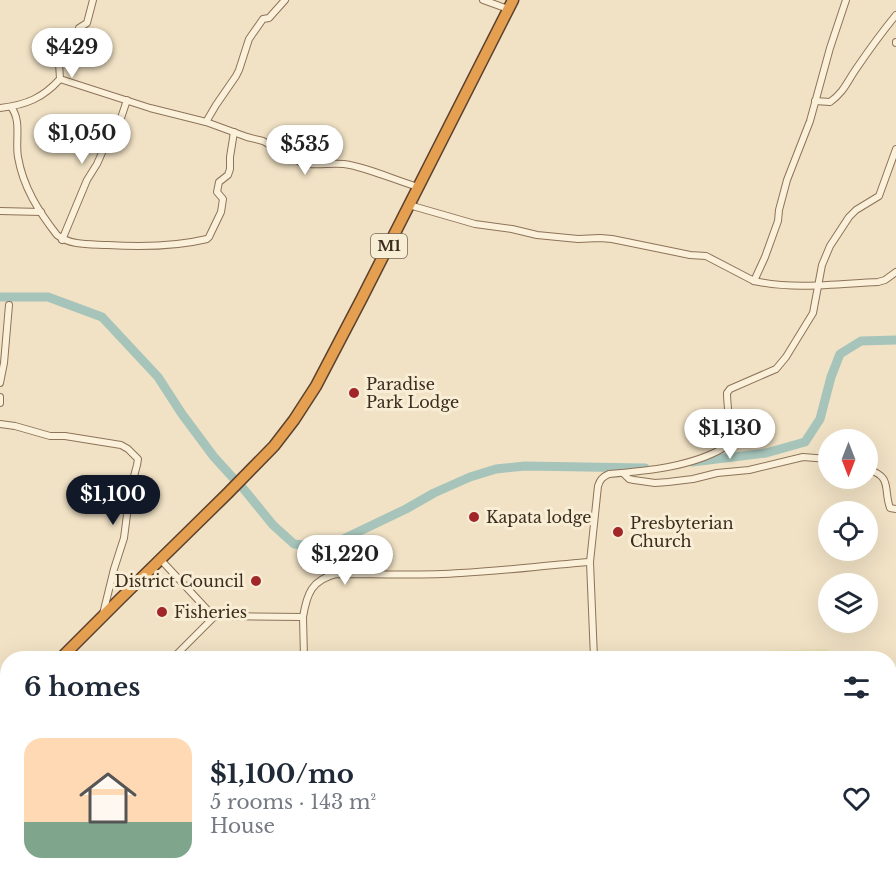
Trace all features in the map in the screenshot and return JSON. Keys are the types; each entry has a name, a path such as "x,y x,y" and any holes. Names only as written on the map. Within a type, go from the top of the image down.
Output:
{"highway":[{"name":"M1","path":"68,651 243,478 274,446 294,420 316,386 511,5"}],"street":[{"path":"60,79 59,63 67,55 79,28 87,23 93,0"},
{"path":"206,122 239,70 249,39 262,19 269,18 285,0"},
{"path":"483,0 511,5"},
{"path":"754,281 778,221 787,180 810,121 846,0"},
{"path":"815,101 830,102 836,98 895,15"},
{"path":"895,15 896,26"},
{"path":"60,79 263,141 302,163 350,165 418,187"},
{"path":"0,108 21,105 37,98 60,79"},
{"path":"62,240 87,180 113,128 121,118 127,100"},
{"path":"11,107 16,116 17,155 33,201 62,240 93,245 140,247 207,239 221,212 223,199 217,192 219,182 228,175 230,169 234,132"},
{"path":"594,651 590,562 600,481 609,474 624,474 697,459 727,444 729,432 727,393 730,389 766,375 781,365 810,318 823,260 830,246 856,210 879,196 896,149"},
{"path":"409,206 468,223 537,235 578,239 612,238 690,255 706,256 754,281 783,285 819,286 878,282 896,272"},
{"path":"0,210 41,212"},
{"path":"0,383 9,305"},
{"path":"0,397 0,403"},
{"path":"0,424 50,436 65,436 121,445 128,448 138,459 127,509 124,538 103,616"},
{"path":"624,474 629,479 639,482 669,482 749,470 803,457 818,458"},
{"path":"878,473 886,483 890,508 896,509"},
{"path":"160,560 214,617"},
{"path":"304,651 305,607 312,587 325,576 336,574 460,574 590,562"},
{"path":"180,651 214,617 303,617"}],"shaded area":[{"path":"828,649 828,651 763,651"}],"waterway":[{"path":"0,297 48,297 102,317 158,377 214,457 235,480"},
{"path":"692,462 766,453 805,442 820,419 831,377 840,354 861,341 896,340"},
{"path":"242,487 273,525 294,544 314,546 337,542 434,493 470,477 496,469 525,466 645,468"}],"place":[{"name":"Paradise Park Lodge","path":"354,393"},
{"name":"Kapata lodge","path":"474,517"},
{"name":"Presbyterian Church","path":"618,532"},
{"name":"District Council","path":"256,581"},
{"name":"Fisheries","path":"162,612"}]}
